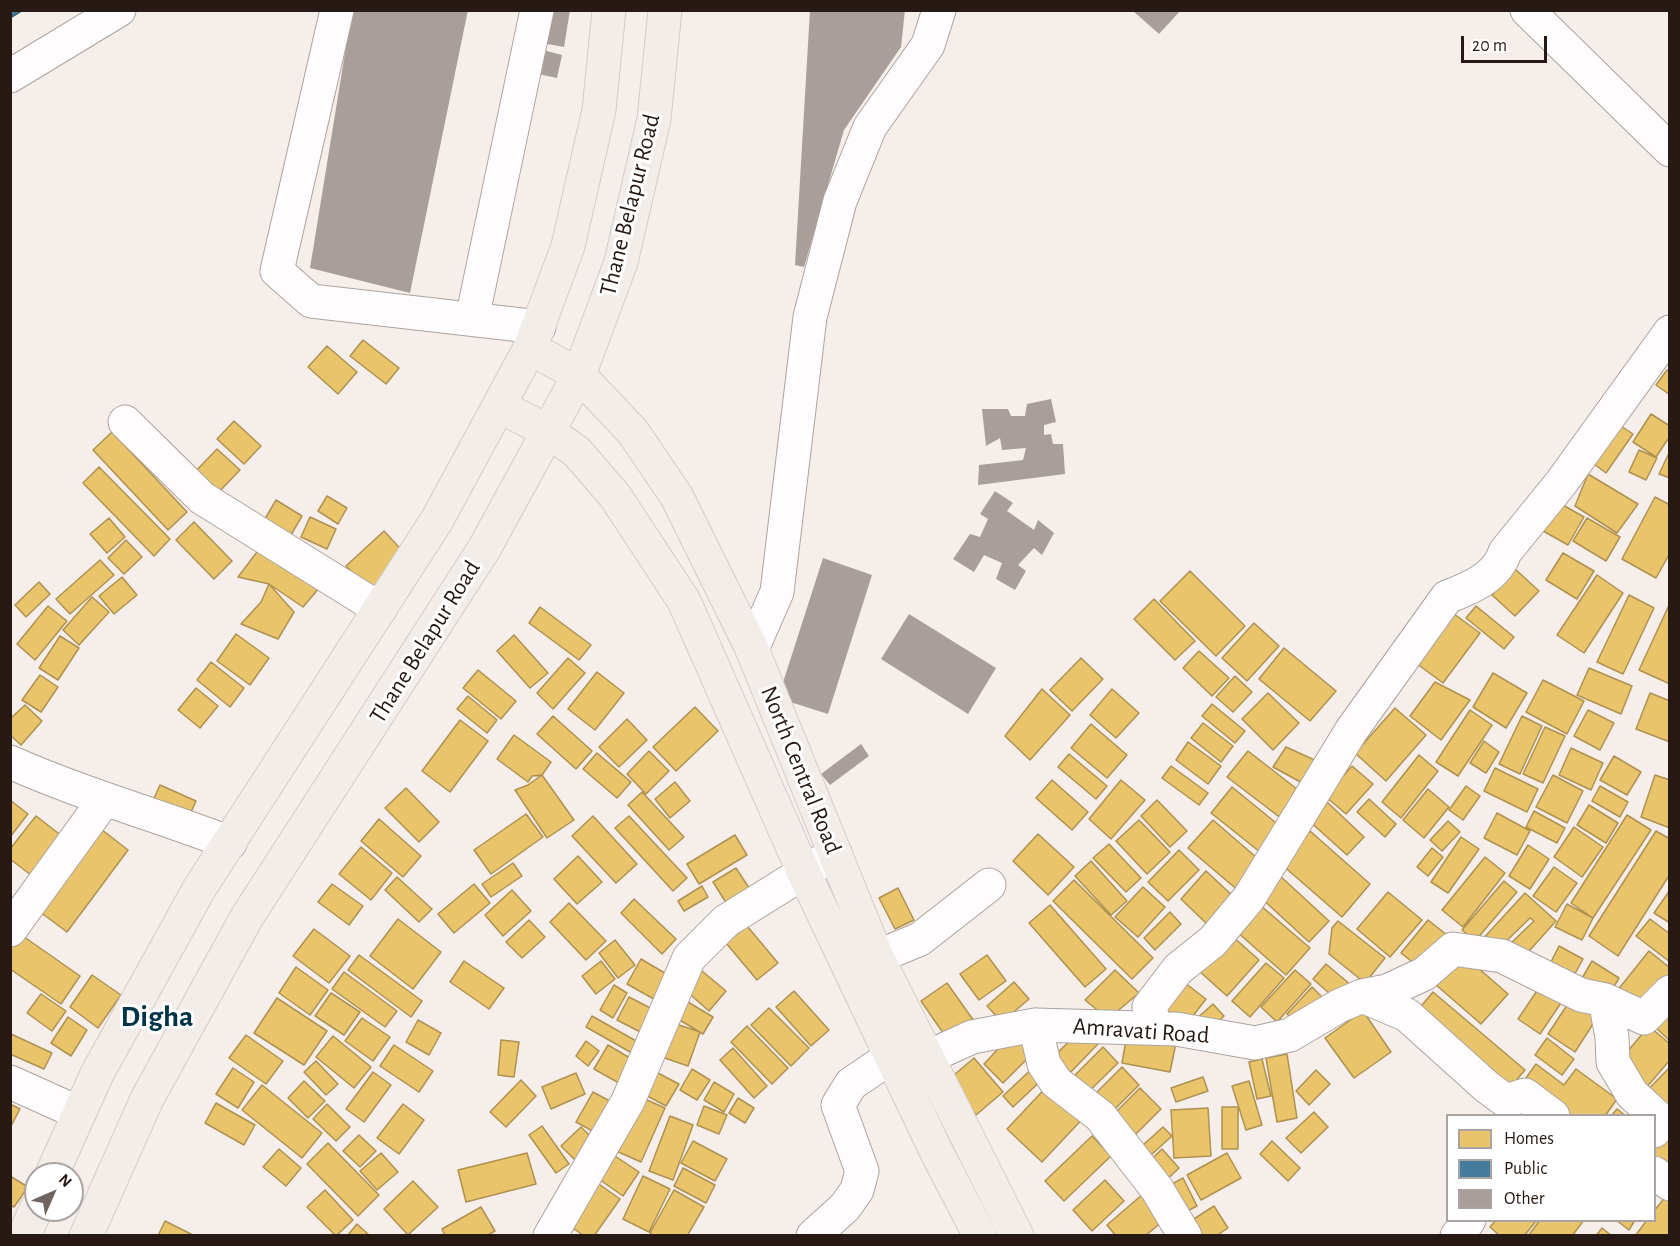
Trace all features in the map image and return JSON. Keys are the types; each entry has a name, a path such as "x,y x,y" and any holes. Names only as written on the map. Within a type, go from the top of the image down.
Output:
{"main road":[{"path":"57,1162 97,1074 199,889 436,520 534,337 568,246 599,110 609,10"},
{"name":"Thane Belapur Road","path":"86,1236 147,1099 247,917 484,549 579,375 621,262 654,119 665,10"},
{"name":"North Central Road","path":"534,337 579,375 633,432 677,497 752,649 877,957 905,1061 980,1236"},
{"name":"North Central Road","path":"499,406 548,431 577,452 615,496 684,601 804,873 905,1061 1017,1236"},
{"path":"24,1236 30,1222"}],"street":[{"path":"10,76 119,10"},
{"path":"337,10 277,271 311,301 472,319 534,337"},
{"path":"472,319 537,10"},
{"path":"752,649 777,592 810,317 840,201 870,127 928,45 939,10"},
{"path":"1527,10 1670,150"},
{"path":"1156,1028 1149,1006 1178,969 1213,941 1249,898 1351,731 1448,597 1473,587 1501,565 1505,552 1561,483 1670,332"},
{"path":"126,422 202,498 380,609"},
{"path":"10,762 61,784 230,843"},
{"path":"10,930 105,798"},
{"path":"550,1236 628,1101 689,958 726,921 835,854"},
{"path":"877,957 920,939 989,885"},
{"name":"Amravati Road","path":"848,1221 862,1172 838,1105 851,1084 905,1061 972,1037 1035,1025 1156,1028 1255,1043 1290,1035 1362,996 1387,991 1424,975 1453,949 1502,956 1581,994 1605,1000"},
{"path":"1605,1000 1644,1018 1670,992"},
{"path":"1362,996 1407,1015 1487,1087 1506,1101 1525,1095 1550,1114"},
{"path":"1605,1000 1612,1037 1613,1062 1632,1094 1654,1114"},
{"path":"1035,1025 1044,1064 1056,1082 1100,1116 1157,1189 1185,1236"},
{"path":"10,1082 79,1113"},
{"path":"1656,1174 1670,1184"},
{"path":"813,1236 848,1221"},
{"path":"1457,1236 1467,1222"}],"building: Homes":[{"path":"363,340 399,368 386,384 350,356"},
{"path":"327,346 357,372 338,394 308,367"},
{"path":"1667,370 1670,372 1670,395 1656,385"},
{"path":"1651,414 1670,426 1670,436 1656,457 1633,442"},
{"path":"234,421 261,446 244,464 217,439"},
{"path":"1615,422 1633,434 1606,473 1590,461"},
{"path":"112,432 187,512 168,530 93,450"},
{"path":"217,449 240,470 213,498 191,476"},
{"path":"1639,450 1657,458 1646,480 1629,472"},
{"path":"1670,451 1670,478 1659,474"},
{"path":"99,467 170,539 154,556 83,483"},
{"path":"1588,474 1638,504 1617,533 1575,506"},
{"path":"327,496 347,508 338,524 318,511"},
{"path":"1655,497 1670,505 1670,553 1656,578 1622,559"},
{"path":"276,500 302,516 288,540 262,524"},
{"path":"1556,501 1584,517 1568,545 1536,527"},
{"path":"310,517 336,529 327,549 301,537"},
{"path":"109,518 125,537 107,553 90,534"},
{"path":"1587,518 1620,537 1606,561 1573,541"},
{"path":"194,522 232,561 214,579 176,540"},
{"path":"384,531 408,557 370,592 346,566"},
{"path":"126,540 142,557 124,574 108,558"},
{"path":"260,548 320,587 303,607 269,584 238,577"},
{"path":"1563,553 1594,571 1577,599 1546,580"},
{"path":"100,560 114,575 70,614 56,599"},
{"path":"1515,569 1539,591 1515,616 1492,595"},
{"path":"1190,571 1245,626 1216,656 1160,601"},
{"path":"1597,575 1623,593 1584,653 1557,635"},
{"path":"122,577 137,595 114,614 99,596"},
{"path":"39,582 50,594 26,617 15,605"},
{"path":"269,584 294,612 278,639 241,624 261,602"},
{"path":"1629,595 1654,608 1623,674 1597,662"},
{"path":"92,597 109,612 79,645 63,630"},
{"path":"1154,599 1195,641 1175,660 1134,619"},
{"path":"1670,603 1670,684 1639,670"},
{"path":"48,606 67,621 35,660 17,644"},
{"path":"1476,606 1514,637 1504,649 1466,618"},
{"path":"540,607 591,645 579,660 529,623"},
{"path":"1450,611 1480,633 1443,683 1413,661"},
{"path":"1254,623 1279,646 1247,681 1222,658"},
{"path":"236,634 269,658 250,685 217,661"},
{"path":"514,635 548,673 530,688 497,651"},
{"path":"60,636 79,648 58,680 39,668"},
{"path":"1284,648 1336,691 1310,721 1259,679"},
{"path":"1199,651 1229,678 1212,696 1183,668"},
{"path":"568,658 585,673 553,709 537,693"},
{"path":"1081,658 1103,679 1072,711 1050,690"},
{"path":"211,662 244,688 230,707 197,680"},
{"path":"1589,668 1632,686 1621,714 1577,695"},
{"path":"478,670 516,701 501,719 463,688"},
{"path":"597,672 624,693 595,730 568,709"},
{"path":"1493,673 1527,693 1506,728 1473,707"},
{"path":"40,675 58,687 41,712 22,700"},
{"path":"1235,676 1252,692 1233,712 1216,697"},
{"path":"1543,680 1584,701 1567,734 1526,712"},
{"path":"1435,682 1470,700 1441,740 1410,716"},
{"path":"196,688 218,706 200,728 178,710"},
{"path":"1042,689 1070,715 1030,760 1005,736"},
{"path":"1112,689 1139,713 1116,738 1090,715"},
{"path":"1268,693 1299,723 1273,750 1242,719"},
{"path":"1650,693 1670,701 1670,742 1636,729"},
{"path":"468,696 497,720 487,733 457,709"},
{"path":"1212,704 1245,731 1235,743 1202,716"},
{"path":"25,705 42,721 21,745 10,735 10,719"},
{"path":"695,707 718,731 676,771 653,747"},
{"path":"1395,708 1426,735 1386,781 1355,753"},
{"path":"1470,710 1492,725 1458,776 1436,762"},
{"path":"1588,710 1614,723 1600,750 1574,736"},
{"path":"553,716 592,751 576,769 537,734"},
{"path":"1522,716 1542,726 1520,774 1499,764"},
{"path":"627,719 647,740 619,767 599,747"},
{"path":"460,720 488,741 450,792 422,771"},
{"path":"1203,723 1233,746 1221,762 1191,738"},
{"path":"1091,724 1127,755 1107,778 1071,748"},
{"path":"1545,727 1565,736 1543,783 1523,774"},
{"path":"514,735 551,762 542,775 532,776 528,782 497,759"},
{"path":"1484,741 1499,752 1486,773 1470,763"},
{"path":"1188,742 1221,766 1208,784 1176,760"},
{"path":"1286,747 1319,762 1306,785 1273,767"},
{"path":"1571,748 1603,763 1591,790 1559,775"},
{"path":"649,751 669,771 646,794 627,774"},
{"path":"1248,751 1302,793 1282,819 1227,777"},
{"path":"597,753 631,782 617,798 583,769"},
{"path":"1069,754 1107,786 1096,799 1058,767"},
{"path":"1419,755 1438,771 1401,818 1382,802"},
{"path":"1614,756 1641,772 1627,795 1600,780"},
{"path":"1171,766 1208,793 1199,805 1162,778"},
{"path":"1352,766 1373,784 1346,814 1325,796"},
{"path":"1495,768 1538,789 1527,812 1484,791"},
{"path":"542,775 574,820 547,838 515,790 528,785"},
{"path":"1553,775 1583,791 1567,823 1536,807"},
{"path":"1655,775 1670,780 1670,828 1641,817"},
{"path":"1052,780 1088,812 1072,830 1036,798"},
{"path":"1121,780 1145,800 1111,839 1089,819"},
{"path":"675,782 690,801 670,818 655,799"},
{"path":"160,785 196,801 187,821 151,805"},
{"path":"1466,786 1480,796 1463,820 1449,810"},
{"path":"1600,786 1628,802 1620,817 1592,801"},
{"path":"1232,787 1281,827 1260,852 1211,813"},
{"path":"406,788 439,822 419,842 385,808"},
{"path":"1428,789 1449,807 1424,838 1403,820"},
{"path":"642,792 684,837 669,850 628,805"},
{"path":"1369,799 1396,824 1385,837 1357,812"},
{"path":"10,800 28,814 10,837"},
{"path":"1157,800 1187,831 1170,847 1141,816"},
{"path":"1326,801 1364,837 1347,855 1308,820"},
{"path":"1589,805 1618,823 1606,843 1577,825"},
{"path":"1534,811 1565,828 1557,843 1526,827"},
{"path":"1497,813 1530,831 1517,855 1484,838"},
{"path":"526,814 543,837 491,874 474,850"},
{"path":"1627,815 1651,830 1593,918 1571,903"},
{"path":"36,816 71,843 40,882 10,859 10,849"},
{"path":"593,816 637,864 616,883 572,836"},
{"path":"629,816 687,878 673,891 615,828"},
{"path":"379,819 421,856 403,877 361,841"},
{"path":"1139,820 1170,852 1147,874 1116,841"},
{"path":"1213,820 1264,864 1240,892 1188,848"},
{"path":"1448,821 1460,832 1442,851 1430,840"},
{"path":"97,826 128,850 67,932 36,909"},
{"path":"1574,827 1603,847 1582,877 1554,857"},
{"path":"1310,831 1370,884 1342,917 1281,864"},
{"path":"1656,831 1670,839 1670,874 1618,956 1589,936"},
{"path":"1038,834 1074,867 1048,895 1013,861"},
{"path":"735,835 747,855 699,884 687,864"},
{"path":"1461,837 1479,849 1448,893 1431,882"},
{"path":"1109,844 1141,878 1126,892 1093,858"},
{"path":"1528,845 1549,859 1530,889 1509,876"},
{"path":"361,847 392,873 371,900 339,874"},
{"path":"1432,848 1443,857 1428,876 1417,867"},
{"path":"1179,850 1199,870 1168,901 1148,882"},
{"path":"578,856 602,882 577,904 554,879"},
{"path":"1485,857 1505,873 1463,927 1442,910"},
{"path":"1091,861 1127,901 1111,915 1075,876"},
{"path":"513,863 522,876 491,897 482,884"},
{"path":"1554,867 1577,883 1556,912 1533,896"},
{"path":"736,868 755,897 732,912 713,882"},
{"path":"1206,871 1235,898 1209,926 1181,899"},
{"path":"1279,875 1329,921 1309,942 1259,896"},
{"path":"397,877 432,909 419,922 385,890"},
{"path":"1074,880 1153,958 1132,979 1053,901"},
{"path":"1504,881 1517,892 1475,941 1462,930"},
{"path":"332,884 363,906 349,925 318,902"},
{"path":"474,884 490,903 454,933 438,914"},
{"path":"702,886 708,897 684,911 678,901"},
{"path":"1143,887 1165,907 1138,937 1115,917"},
{"path":"898,888 914,920 895,929 879,898"},
{"path":"512,890 531,911 503,936 485,915"},
{"path":"1670,890 1670,923 1654,913"},
{"path":"1388,892 1422,920 1390,957 1357,929"},
{"path":"1525,893 1556,921 1522,959 1508,946 1534,921 1530,918 1493,954 1480,942"},
{"path":"634,899 676,939 662,954 621,913"},
{"path":"569,903 606,941 586,960 550,922"},
{"path":"1567,904 1593,918 1582,940 1555,927"},
{"path":"1050,905 1106,969 1085,987 1029,923"},
{"path":"1260,905 1310,948 1286,975 1237,932"},
{"path":"1170,912 1181,924 1155,950 1144,938"},
{"path":"398,919 441,952 413,989 370,956"},
{"path":"1650,919 1670,934 1670,962 1636,936"},
{"path":"529,920 545,937 522,958 506,942"},
{"path":"1428,920 1447,935 1421,969 1401,953"},
{"path":"1338,921 1385,958 1365,983 1329,954 1332,928"},
{"path":"747,926 778,963 757,980 726,943"},
{"path":"314,929 350,956 329,983 293,956"},
{"path":"20,934 80,976 61,1004 10,969 10,947"},
{"path":"1231,935 1259,960 1227,996 1199,971"},
{"path":"615,940 635,965 618,978 599,953"},
{"path":"1559,946 1583,959 1571,981 1548,968"},
{"path":"1649,951 1670,968 1670,982 1644,1012 1617,991"},
{"path":"1461,953 1508,994 1481,1024 1435,984"},
{"path":"359,955 422,1001 411,1017 348,970"},
{"path":"987,955 1006,981 979,1000 960,974"},
{"path":"641,959 675,979 661,1003 627,984"},
{"path":"464,961 504,988 489,1009 450,982"},
{"path":"601,961 615,979 596,994 582,976"},
{"path":"1592,961 1619,978 1608,997 1581,980"},
{"path":"1266,963 1284,978 1250,1017 1232,1001"},
{"path":"1326,964 1352,986 1338,1001 1313,979"},
{"path":"296,967 328,990 310,1015 279,993"},
{"path":"1115,970 1139,993 1108,1019 1085,1000"},
{"path":"1295,970 1311,984 1277,1022 1261,1007"},
{"path":"702,971 726,991 709,1011 685,990"},
{"path":"344,972 397,1011 385,1027 332,989"},
{"path":"92,975 121,995 98,1028 70,1007"},
{"path":"1014,982 1029,999 1002,1022 987,1006"},
{"path":"1543,982 1565,997 1540,1034 1518,1019"},
{"path":"947,983 974,1021 948,1040 921,1001"},
{"path":"1185,983 1206,999 1186,1025 1164,1008"},
{"path":"614,985 627,993 613,1018 600,1010"},
{"path":"1312,987 1324,999 1299,1025 1287,1014"},
{"path":"794,991 829,1030 811,1046 776,1007"},
{"path":"1433,992 1525,1070 1508,1090 1416,1012"},
{"path":"331,993 360,1012 344,1035 315,1016"},
{"path":"41,994 66,1011 52,1031 27,1013"},
{"path":"1573,996 1600,1013 1575,1052 1548,1034"},
{"path":"629,997 662,1014 650,1037 617,1020"},
{"path":"277,998 327,1031 304,1065 254,1033"},
{"path":"683,999 713,1017 703,1034 673,1016"},
{"path":"1670,1002 1670,1041 1650,1022"},
{"path":"1213,1004 1224,1016 1207,1032 1195,1020"},
{"path":"769,1008 809,1048 791,1066 751,1025"},
{"path":"1363,1011 1391,1052 1354,1078 1325,1038"},
{"path":"592,1016 645,1046 639,1057 586,1027"},
{"path":"68,1017 87,1030 71,1056 51,1043"},
{"path":"362,1018 390,1037 373,1061 345,1041"},
{"path":"418,1020 441,1033 429,1055 406,1042"},
{"path":"670,1022 700,1032 688,1066 659,1056"},
{"path":"747,1026 788,1068 772,1084 731,1042"},
{"path":"1649,1026 1670,1044 1670,1060 1645,1089 1616,1065"},
{"path":"1080,1031 1098,1044 1063,1080 1046,1064"},
{"path":"1013,1033 1033,1053 1003,1083 984,1064"},
{"path":"11,1034 52,1053 44,1069 10,1054"},
{"path":"1127,1034 1176,1043 1170,1072 1122,1063"},
{"path":"246,1035 283,1061 266,1084 229,1058"},
{"path":"333,1036 371,1067 354,1088 316,1057"},
{"path":"1547,1038 1574,1059 1562,1075 1535,1055"},
{"path":"501,1040 519,1042 514,1077 498,1075"},
{"path":"586,1041 599,1051 588,1066 576,1056"},
{"path":"394,1045 433,1071 419,1092 380,1066"},
{"path":"608,1045 640,1064 626,1087 594,1069"},
{"path":"1103,1047 1118,1063 1082,1098 1067,1083"},
{"path":"733,1048 767,1086 754,1098 720,1060"},
{"path":"1287,1054 1297,1118 1277,1122 1266,1058"},
{"path":"974,1058 1003,1092 976,1115 947,1081"},
{"path":"1262,1059 1271,1096 1257,1099 1249,1062"},
{"path":"316,1061 338,1084 326,1095 304,1072"},
{"path":"1038,1063 1048,1074 1013,1107 1003,1096"},
{"path":"1536,1064 1564,1085 1576,1069 1617,1099 1606,1114 1565,1114 1523,1082"},
{"path":"1122,1067 1139,1085 1105,1119 1087,1102"},
{"path":"1670,1067 1670,1116 1639,1099"},
{"path":"233,1068 254,1082 238,1108 216,1094"},
{"path":"692,1069 710,1080 697,1100 680,1090"},
{"path":"1316,1070 1330,1084 1309,1105 1296,1091"},
{"path":"654,1071 679,1084 666,1106 642,1093"},
{"path":"373,1072 391,1085 364,1122 346,1109"},
{"path":"576,1073 585,1094 551,1109 542,1087"},
{"path":"1203,1077 1208,1091 1176,1102 1171,1088"},
{"path":"521,1080 536,1096 506,1127 490,1112"},
{"path":"1053,1080 1088,1113 1042,1162 1007,1129"},
{"path":"304,1081 325,1101 308,1118 288,1098"},
{"path":"1249,1081 1262,1125 1246,1130 1232,1086"},
{"path":"714,1082 734,1094 724,1112 704,1100"},
{"path":"262,1085 322,1133 302,1158 242,1110"},
{"path":"1140,1088 1161,1109 1130,1140 1109,1119"},
{"path":"593,1092 617,1105 600,1135 576,1122"},
{"path":"638,1096 665,1108 641,1162 614,1150"},
{"path":"738,1098 754,1108 745,1123 729,1113"},
{"path":"216,1103 255,1125 244,1145 205,1123"},
{"path":"10,1104 20,1109 10,1128"},
{"path":"327,1104 350,1127 336,1141 313,1119"},
{"path":"403,1104 424,1120 399,1154 377,1138"},
{"path":"704,1106 727,1115 719,1134 697,1125"},
{"path":"1222,1107 1238,1107 1238,1149 1222,1149"},
{"path":"1208,1108 1211,1156 1174,1158 1171,1110"},
{"path":"1617,1109 1623,1114 1613,1114"},
{"path":"1314,1112 1328,1127 1301,1153 1286,1138"},
{"path":"670,1116 693,1125 673,1180 649,1171"},
{"path":"542,1126 569,1164 556,1173 529,1135"},
{"path":"581,1127 595,1141 575,1160 561,1146"},
{"path":"1163,1127 1172,1136 1140,1165 1132,1155"},
{"path":"1670,1132 1670,1177 1656,1166 1656,1146"},
{"path":"359,1135 376,1151 360,1167 343,1151"},
{"path":"1092,1136 1111,1156 1064,1201 1045,1181"},
{"path":"693,1141 727,1159 715,1181 681,1163"},
{"path":"1272,1141 1300,1168 1288,1181 1260,1154"},
{"path":"328,1143 379,1195 358,1216 307,1164"},
{"path":"279,1149 301,1168 286,1186 263,1167"},
{"path":"1162,1149 1179,1168 1159,1187 1142,1168"},
{"path":"381,1153 398,1172 377,1190 360,1171"},
{"path":"527,1153 536,1184 466,1202 458,1170"},
{"path":"1227,1153 1241,1178 1201,1200 1187,1175"},
{"path":"612,1154 639,1172 623,1196 596,1177"},
{"path":"683,1168 715,1185 706,1203 674,1186"},
{"path":"10,1176 24,1185 24,1193 14,1207 10,1205"},
{"path":"643,1176 670,1189 649,1232 623,1219"},
{"path":"1183,1178 1197,1206 1178,1216 1163,1189"},
{"path":"1105,1180 1124,1201 1092,1231 1073,1210"},
{"path":"413,1181 438,1207 408,1235 384,1209"},
{"path":"596,1182 620,1199 594,1236 584,1236 566,1223"},
{"path":"1150,1188 1170,1215 1145,1236 1116,1236 1107,1225"},
{"path":"325,1190 353,1220 336,1236 307,1207"},
{"path":"674,1190 704,1207 687,1236 654,1236 650,1233"},
{"path":"1670,1191 1670,1236 1635,1236 1646,1222 1656,1222 1656,1208"},
{"path":"1214,1206 1228,1228 1216,1236 1190,1236 1183,1226"},
{"path":"481,1207 495,1231 486,1236 445,1236 442,1229"},
{"path":"165,1221 195,1236 158,1236"},
{"path":"1494,1222 1535,1222 1524,1236 1500,1236 1490,1227"},
{"path":"1538,1222 1582,1222 1572,1236 1528,1236"},
{"path":"1619,1222 1634,1222 1629,1230"},
{"path":"357,1224 370,1236 347,1236"},
{"path":"1602,1228 1612,1236 1596,1236"}],"building: Public":[{"path":"10,10 23,10 10,18"}],"building: Other":[{"path":"352,10 468,10 410,293 310,268"},
{"path":"547,10 570,10 564,47 542,43"},
{"path":"810,10 905,10 901,47 844,130 804,267 795,265"},
{"path":"1132,10 1181,10 1159,34"},
{"path":"539,49 562,55 557,78 533,73"},
{"path":"1051,399 1056,422 1044,425 1044,435 1051,434 1053,444 1063,444 1065,474 978,485 979,465 1023,460 1026,448 1002,450 1000,438 986,446 982,409 1008,409 1011,416 1025,416 1027,404"},
{"path":"995,491 1013,503 1007,511 1034,530 1038,520 1054,533 1042,555 1034,548 1018,565 1026,571 1015,590 996,579 1002,563 984,555 974,572 953,559 970,534 980,537 988,519 980,514"},
{"path":"823,558 872,575 828,714 778,698"},
{"path":"909,614 996,668 968,714 881,659"},
{"path":"861,744 869,756 830,785 821,774"}],"district":[{"name":"Digha","path":"157,1017"}]}
